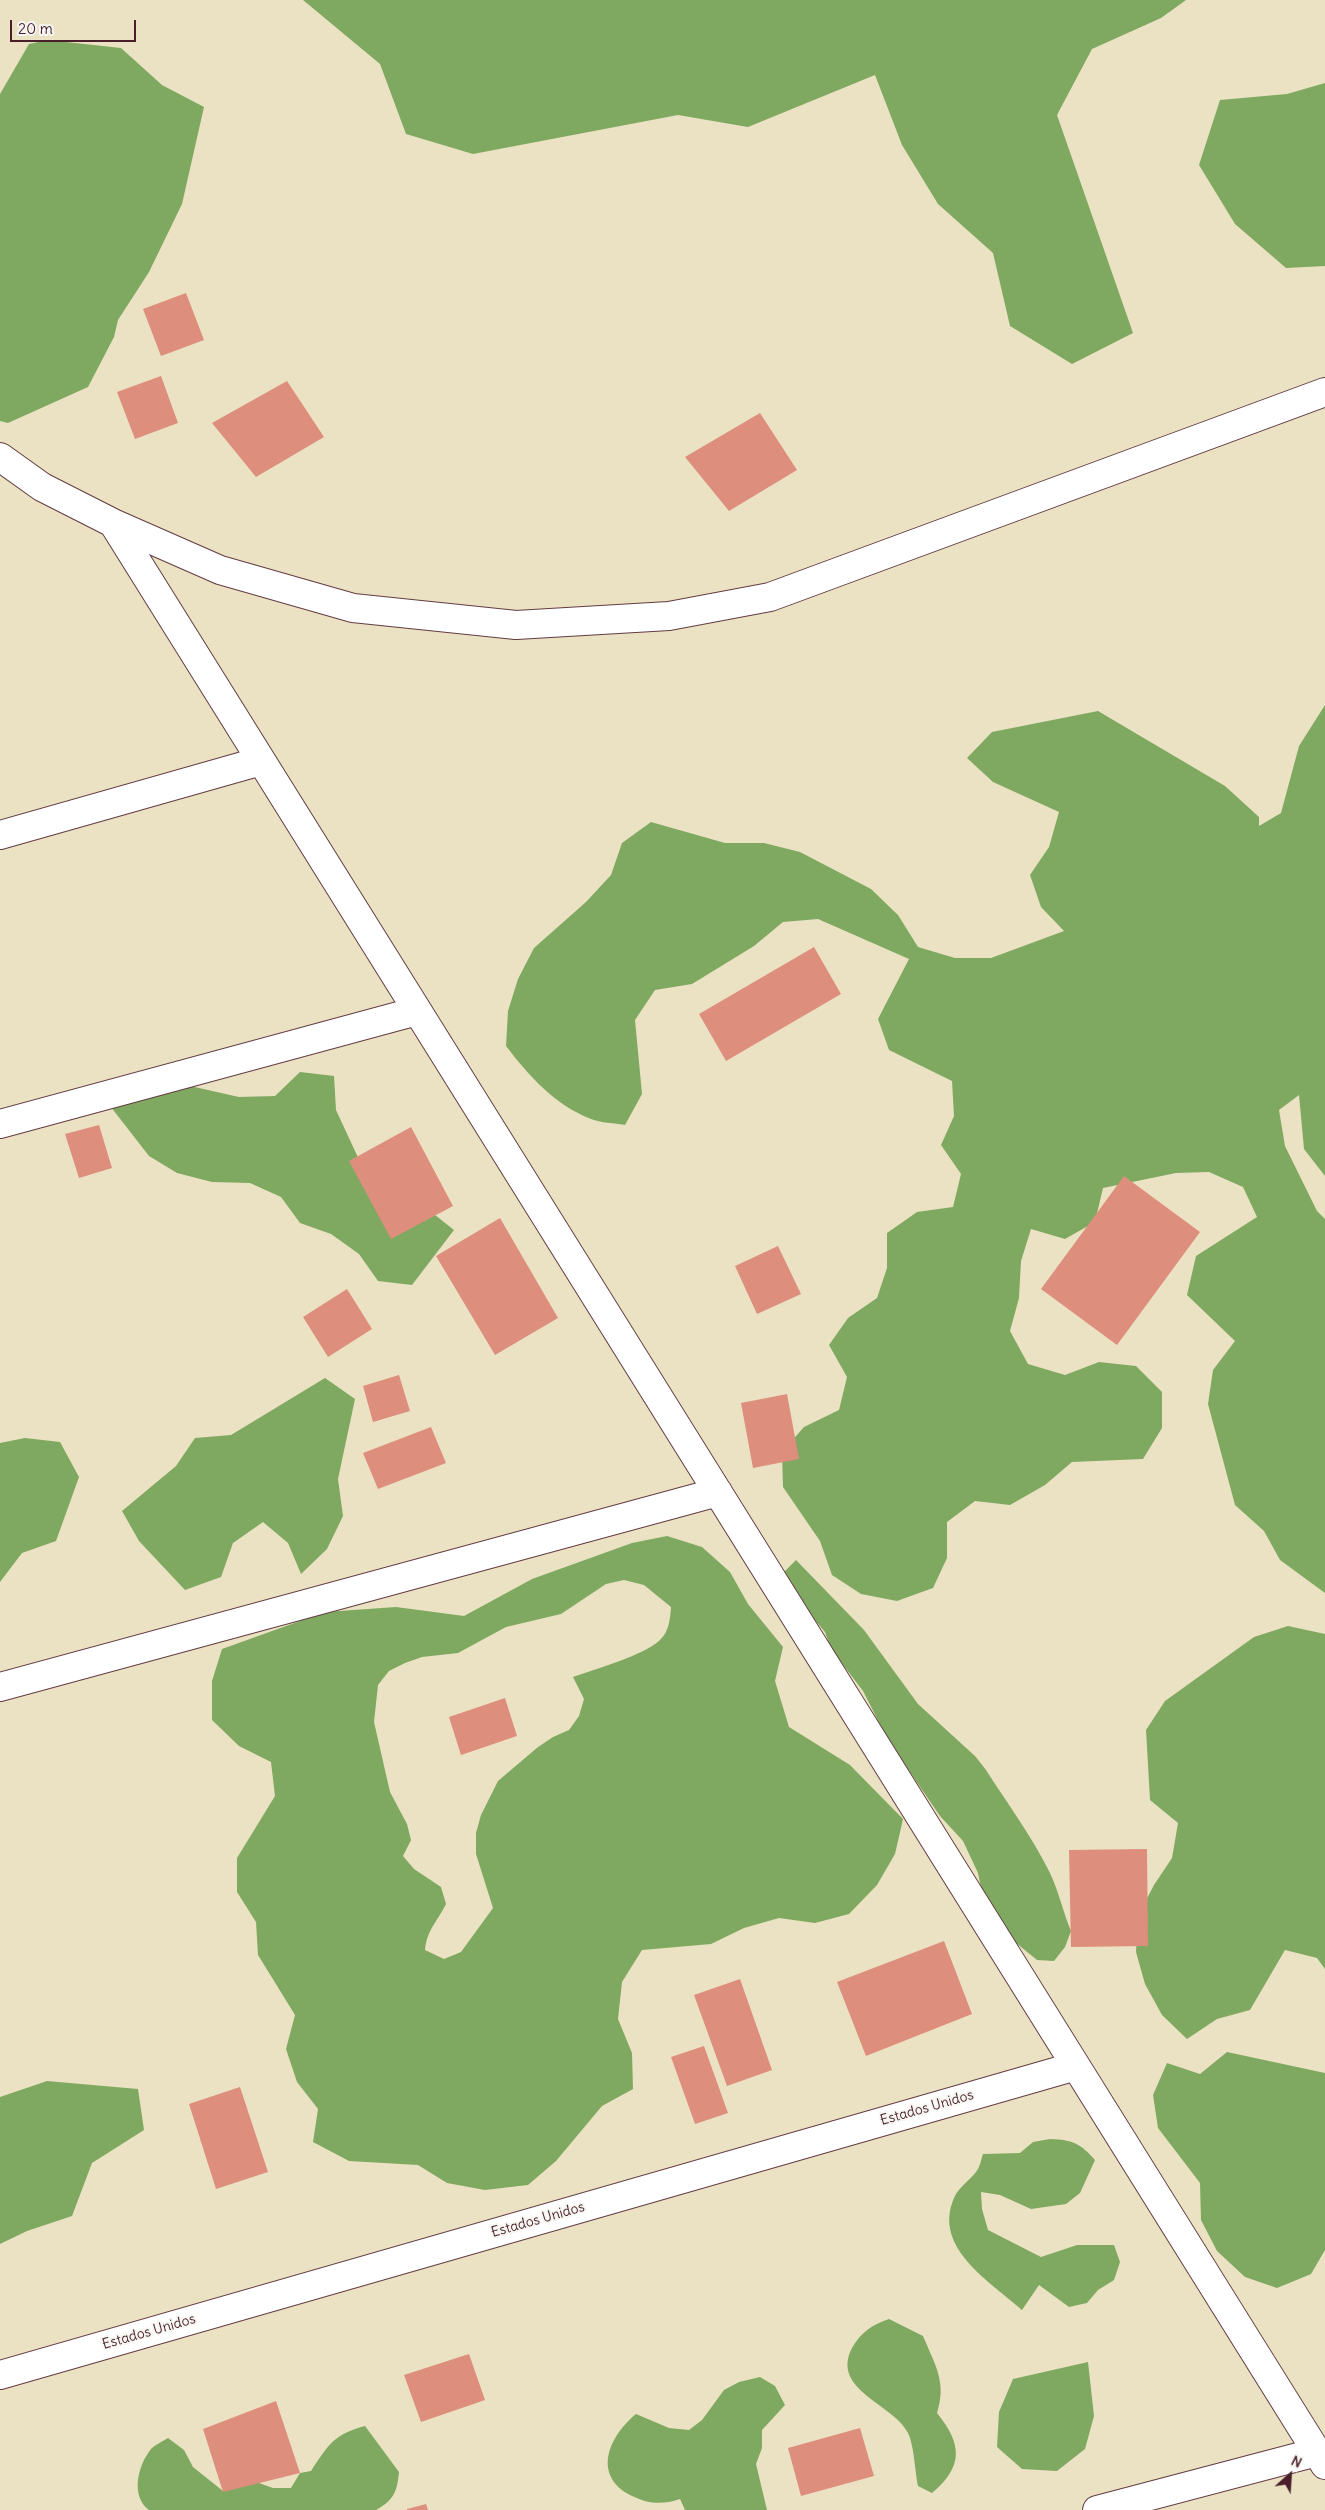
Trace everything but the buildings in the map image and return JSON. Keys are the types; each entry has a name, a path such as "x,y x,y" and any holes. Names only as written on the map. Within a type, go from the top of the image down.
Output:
{"street":[{"path":"0,457 42,487 113,524 220,570 353,608 516,624 669,616 770,597 1325,392"},
{"path":"113,524 1321,2459 1097,2510"},
{"path":"0,835 261,761"},
{"path":"0,1124 417,1011"},
{"path":"0,1687 718,1492"},
{"name":"Estados Unidos","path":"0,2375 1076,2066"}],"green space":[{"path":"303,0 1186,0 1161,18 1092,49 1057,115 1133,333 1072,364 1010,326 993,253 938,204 902,145 875,75 748,127 678,115 473,154 406,134 380,64"},
{"path":"48,40 121,48 162,85 204,107 182,204 149,272 118,320 114,337 88,387 8,423 0,421 0,94 29,44"},
{"path":"1325,83 1325,266 1286,268 1235,224 1199,165 1220,100 1287,94"},
{"path":"1325,705 1325,1176 1304,1149 1299,1095 1279,1110 1285,1146 1317,1211 1325,1219 1325,1593 1280,1560 1264,1531 1235,1505 1208,1404 1213,1370 1235,1341 1187,1295 1196,1256 1257,1217 1243,1187 1209,1172 1176,1173 1103,1188 1095,1222 1065,1239 1031,1229 1021,1261 1019,1298 1010,1331 1028,1364 1065,1375 1099,1362 1136,1366 1162,1392 1162,1428 1143,1459 1072,1462 1045,1485 1010,1505 975,1501 947,1522 947,1558 933,1588 897,1601 861,1594 832,1575 820,1541 783,1487 782,1452 804,1427 839,1410 847,1377 829,1345 848,1318 877,1298 887,1268 887,1233 917,1212 953,1207 961,1174 941,1145 954,1116 952,1081 889,1050 878,1019 909,959 818,919 783,922 754,946 692,984 655,990 635,1020 642,1094 625,1125 595,1120 566,1106 554,1098 534,1079 506,1046 508,1011 518,979 534,948 586,902 611,875 622,843 651,822 725,843 764,843 800,852 871,889 898,915 918,947 955,958 991,958 1064,931 1041,907 1030,875 1049,847 1059,812 993,782 967,758 992,732 1098,711 1225,786 1259,817 1259,826 1281,813 1299,746"},
{"path":"300,1072 334,1076 336,1110 368,1179 425,1207 454,1230 412,1285 378,1281 359,1254 331,1234 300,1223 281,1197 250,1183 212,1182 177,1173 149,1156 107,1102 168,1081 239,1097 275,1096"},
{"path":"325,1378 355,1399 338,1479 343,1516 327,1549 301,1574 288,1543 263,1522 233,1543 221,1577 185,1590 139,1541 122,1511 176,1466 195,1438 231,1435"},
{"path":"25,1438 60,1442 79,1477 56,1541 22,1553 0,1582 0,1443"},
{"path":"667,1536 702,1547 730,1572 748,1604 783,1647 775,1681 789,1727 850,1765 903,1819 895,1854 877,1885 849,1914 815,1923 779,1918 744,1928 711,1944 642,1950 622,1982 618,2019 632,2053 633,2089 602,2106 556,2161 528,2185 485,2190 447,2183 418,2165 349,2161 313,2142 318,2109 297,2082 286,2049 295,2015 258,1955 256,1922 237,1892 237,1858 275,1796 271,1762 239,1746 212,1720 212,1681 222,1649 325,1612 396,1607 464,1616 532,1579 632,1543","holes":["624,1580 644,1585 671,1607 665,1633 653,1646 643,1651 573,1677 584,1699 579,1716 569,1730 553,1737 538,1747 498,1781 481,1815 476,1833 476,1854 493,1908 461,1952 444,1959 425,1950 430,1931 446,1904 441,1887 414,1869 403,1856 411,1840 407,1824 390,1792 374,1722 378,1685 389,1671 405,1663 422,1657 458,1653 506,1627 561,1614 606,1584"]},
{"path":"796,1560 864,1630 918,1704 975,1756 1020,1821 1050,1873 1071,1931 1065,1947 1054,1961 1037,1960 1010,1938 982,1893 978,1873 963,1841 940,1816 888,1740 863,1691 831,1649 825,1632 801,1604 783,1573"},
{"path":"1288,1626 1325,1634 1325,1969 1317,1958 1285,1950 1250,2010 1217,2019 1187,2039 1162,2015 1145,1984 1136,1952 1138,1916 1154,1885 1172,1858 1178,1823 1150,1800 1146,1730 1165,1701 1254,1637"},
{"path":"1227,2052 1325,2073 1325,2250 1311,2274 1277,2288 1245,2277 1217,2251 1201,2220 1200,2183 1158,2128 1153,2095 1167,2063 1200,2074"},
{"path":"47,2081 138,2089 144,2130 92,2163 72,2216 27,2231 0,2244 0,2097"},
{"path":"1050,2139 1065,2140 1076,2144 1095,2160 1080,2193 1066,2204 1031,2209 1000,2195 981,2192 982,2209 988,2230 1041,2257 1077,2245 1114,2245 1120,2262 1114,2280 1098,2290 1087,2303 1069,2307 1039,2285 1022,2310 968,2262 958,2248 951,2233 949,2216 956,2194 977,2170 983,2154 1020,2153 1033,2142"},
{"path":"889,2319 923,2336 938,2374 941,2392 937,2413 952,2435 956,2455 950,2474 932,2493 918,2486 913,2451 908,2433 890,2413 856,2386 850,2375 848,2363 855,2342 867,2330"},
{"path":"1088,2362 1094,2416 1085,2449 1057,2471 1022,2469 997,2447 999,2412 1013,2379"},
{"path":"760,2377 775,2386 785,2405 762,2430 762,2448 756,2464 767,2510 685,2510 680,2499 656,2503 644,2501 619,2488 612,2478 608,2467 608,2456 618,2433 636,2414 669,2428 689,2430 702,2420 724,2390 739,2382"},
{"path":"365,2426 399,2472 394,2495 387,2503 376,2510 149,2510 139,2497 138,2480 146,2456 151,2449 168,2438 184,2450 193,2467 223,2491 256,2482 273,2488 291,2488 300,2473 311,2471 327,2447 346,2433"}]}
